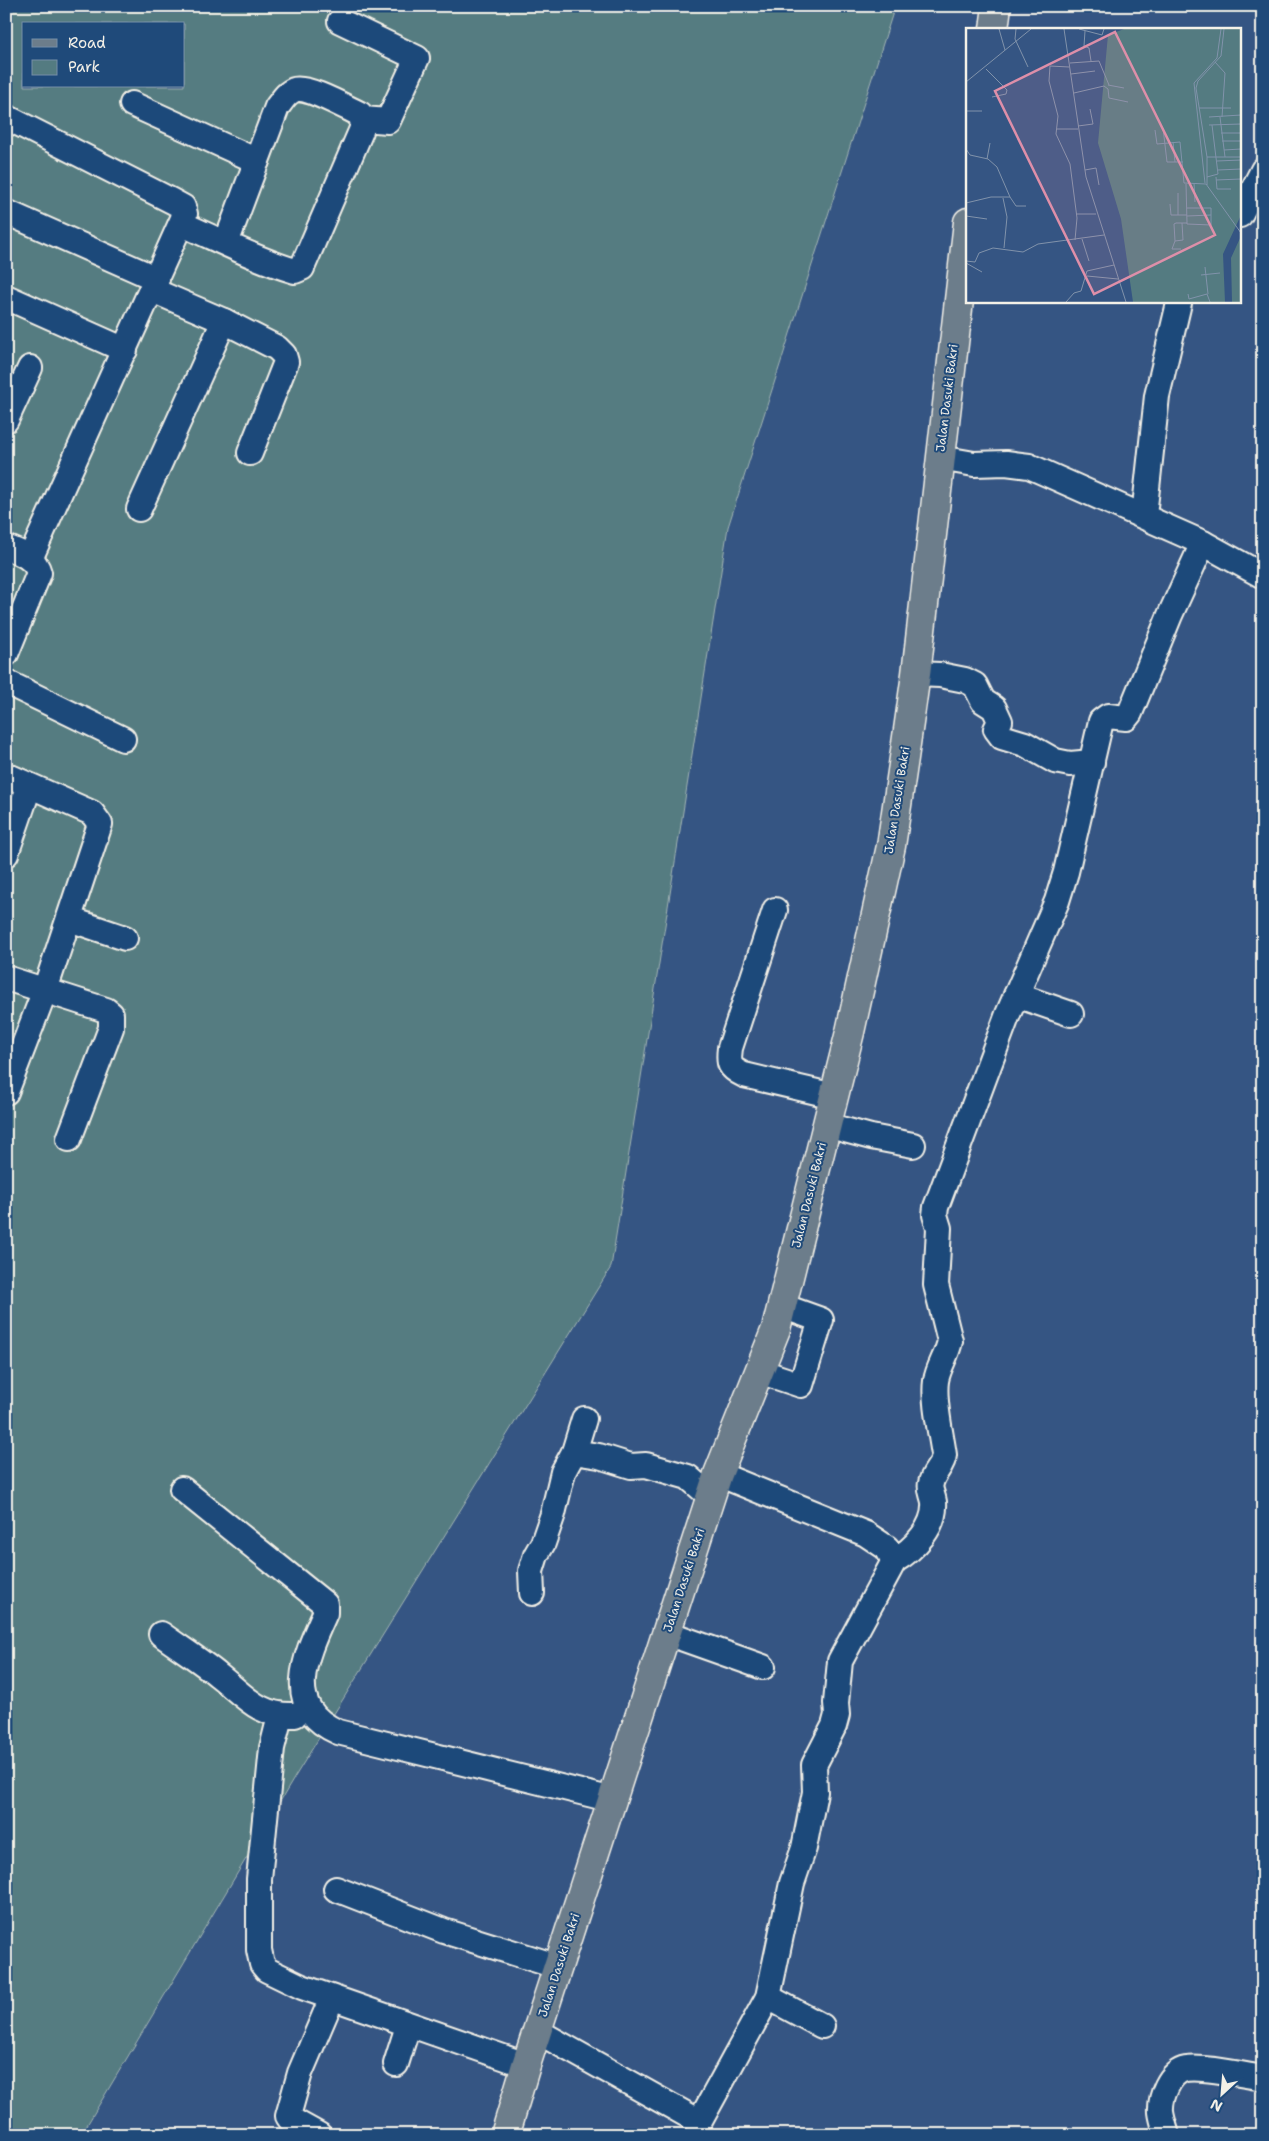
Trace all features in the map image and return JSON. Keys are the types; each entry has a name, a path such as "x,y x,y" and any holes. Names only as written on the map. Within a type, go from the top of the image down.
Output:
{"main road":[{"path":"994,28 997,6"},
{"name":"Jalan Dasuki Bakri","path":"505,2135 526,2065 715,1485 776,1330 854,1014 891,846 916,674 966,239"}],"street":[{"path":"340,21 417,58 388,121 363,119"},
{"path":"182,224 226,243 282,267 295,271 302,268 361,130 363,119 360,114 307,90 294,89 287,94 277,107 226,243"},
{"path":"132,104 257,161"},
{"path":"6,117 183,207 186,214 30,559"},
{"path":"1242,209 1252,179"},
{"path":"6,212 155,285 277,348 284,355 286,362 250,453"},
{"path":"6,297 125,350"},
{"path":"1144,516 1157,396 1179,303"},
{"path":"139,509 224,321"},
{"path":"6,420 30,368"},
{"path":"940,458 974,464 1006,463 1029,466 1203,543 1263,576"},
{"path":"537,2031 700,2121 768,1997 792,1883 804,1848 815,1792 814,1764 834,1726 837,1714 836,1696 840,1661 894,1561 909,1552 921,1539 930,1520 934,1503 930,1484 943,1460 935,1388 940,1368 949,1350 950,1342 936,1285 939,1228 935,1215 936,1207 1016,995 1057,901 1101,721 1108,716 1126,718 1130,713 1170,615 1203,543"},
{"path":"6,547 30,559 37,566 39,573 6,654"},
{"path":"916,674 940,675 964,680 975,685 983,701 994,708 1000,721 996,729 1002,737 1025,744 1055,761 1070,764 1092,762"},
{"path":"6,682 123,739"},
{"path":"6,775 29,787 92,813 100,824 45,990 6,1092"},
{"path":"6,854 29,787"},
{"path":"775,910 730,1048 728,1061 734,1070 744,1075 834,1096"},
{"path":"69,919 125,938"},
{"path":"6,978 106,1010 111,1014 111,1028 69,1139"},
{"path":"1016,995 1071,1014"},
{"path":"826,1125 871,1137 913,1145"},
{"path":"759,1371 801,1385 821,1320 782,1306"},
{"path":"532,1593 531,1571 553,1514 563,1472 574,1452 584,1419"},
{"path":"574,1452 599,1456 631,1466 646,1465 715,1485 866,1534 887,1548 894,1561"},
{"path":"182,1489 325,1604 325,1612 310,1648 302,1678 302,1691 311,1711 327,1727 338,1732 613,1800"},
{"path":"667,1633 763,1667"},
{"path":"161,1634 218,1675 244,1699 280,1716 296,1715 311,1711"},
{"path":"280,1716 272,1748 259,1879 260,1958 267,1970 302,1987 408,2026 526,2065"},
{"path":"336,1889 444,1931 559,1967"},
{"path":"768,1997 822,2026"},
{"path":"319,2135 290,2119 288,2116 300,2073 332,1998"},
{"path":"396,2064 408,2026"},
{"path":"1167,2135 1161,2114 1161,2101 1167,2086 1178,2073 1186,2069 1219,2071 1263,2078"}],"green space":[{"path":"6,6 895,6 728,527 611,1267 296,1775 81,2135 6,2135"}]}
